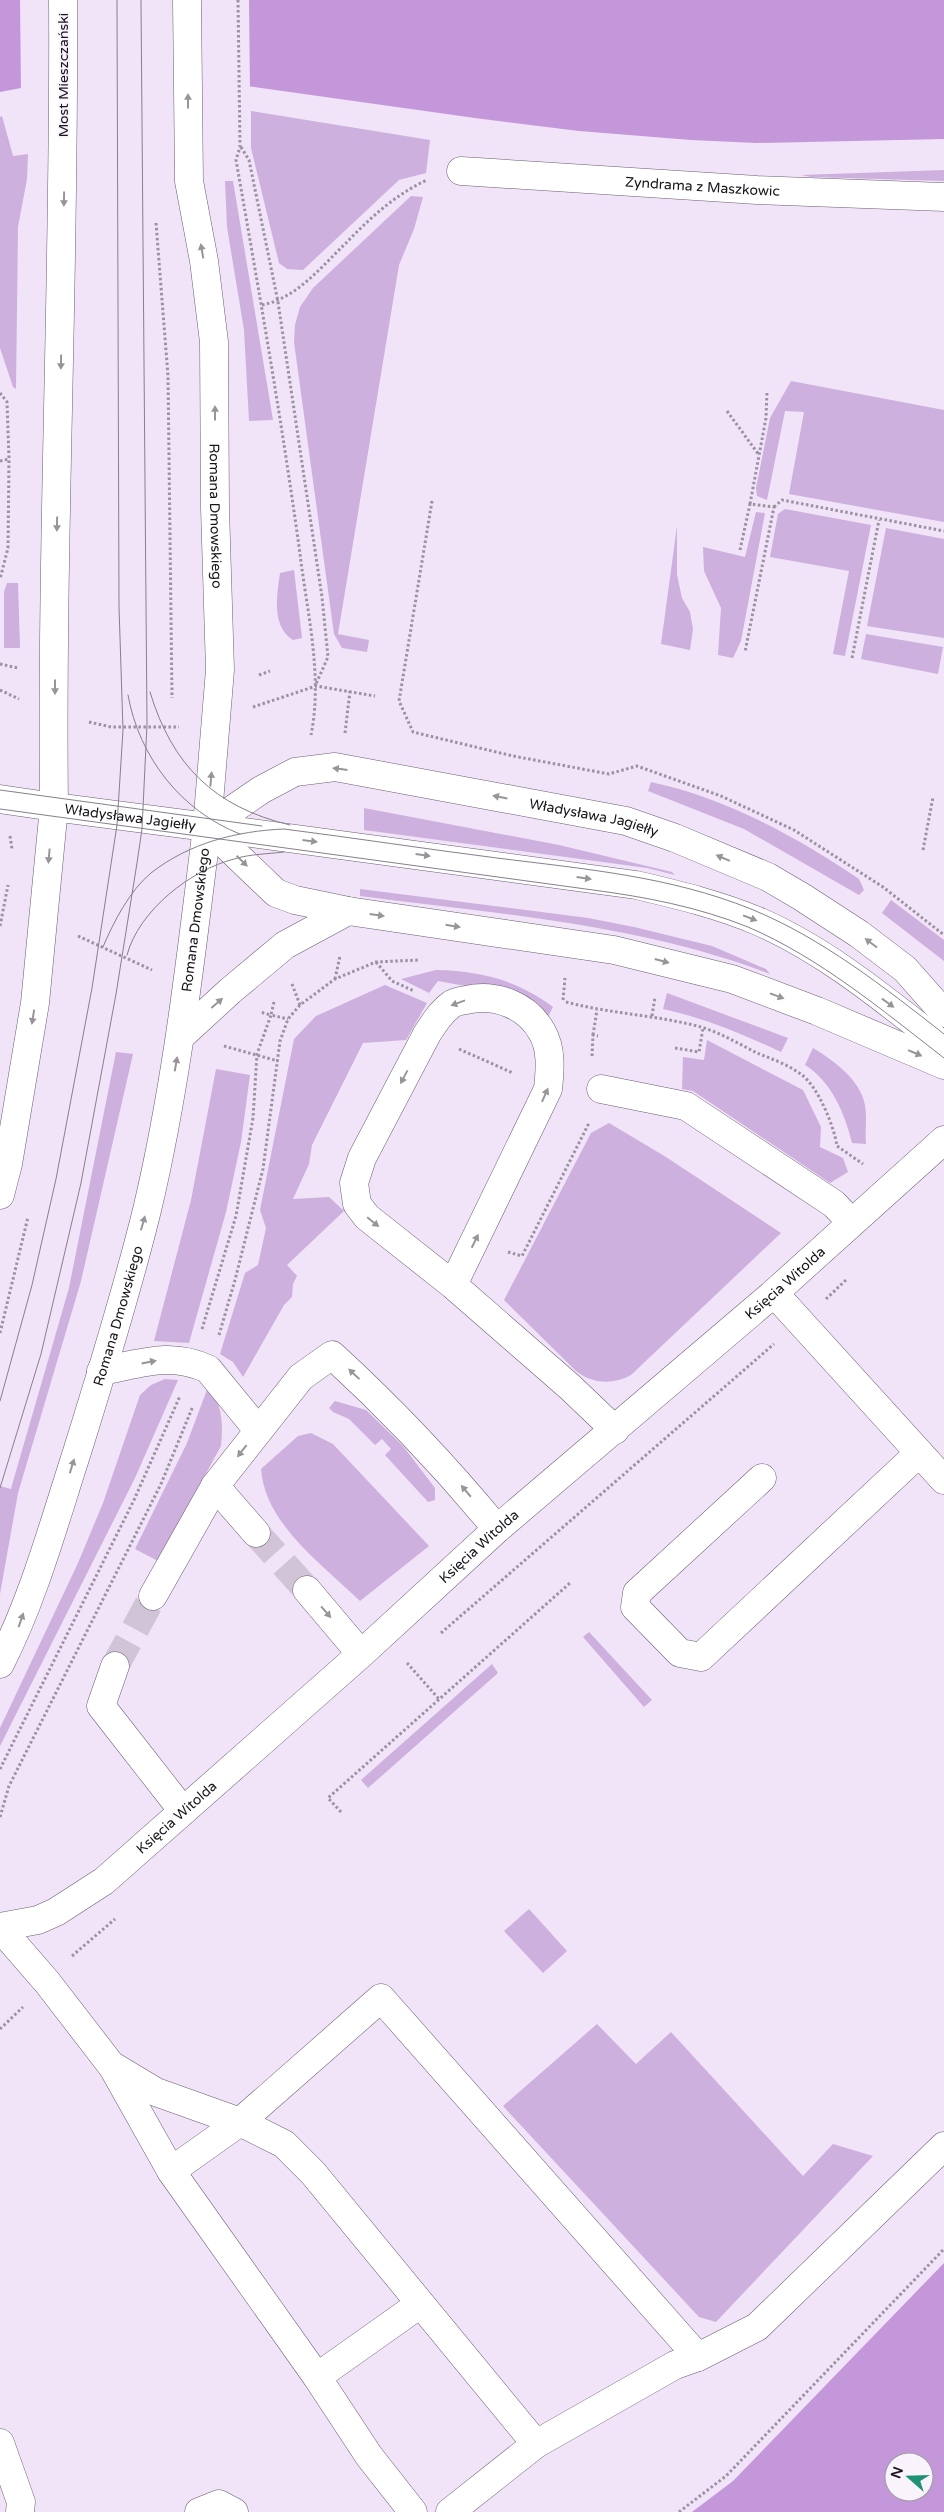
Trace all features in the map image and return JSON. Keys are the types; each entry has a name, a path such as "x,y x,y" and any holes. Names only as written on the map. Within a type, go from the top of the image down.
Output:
{"main road":[{"name":"Most Mieszczański","path":"54,807 54,629 64,151 63,0"},
{"name":"Romana Dmowskiego","path":"0,1664 21,1621 102,1371 147,1210 181,1036 207,827 220,670 215,508 214,342 204,261 190,181 187,0"},
{"name":"Zyndrama z Maszkowic","path":"461,171 758,190 944,197"},
{"name":"Władysława Jagiełły","path":"207,827 261,790 295,772 334,767 626,821 675,838 768,877 802,897 859,934 905,969 944,1012"},
{"name":"Władysława Jagiełły","path":"0,799 207,827 276,893 348,911 604,948 650,958 732,980 817,1011 944,1065"},
{"path":"0,1195 8,1164 35,1003 54,807"},
{"path":"207,827 636,885 689,897 761,923 791,938 847,973 944,1046"},
{"path":"181,1036 230,991 286,945 348,911"},
{"path":"453,1285 548,1089 550,1060 543,1033 529,1016 512,1003 492,998 477,998 453,1003 438,1017 427,1034 362,1158 354,1183 357,1204 367,1217 453,1285 570,1387 615,1430"},
{"path":"602,1089 686,1106 834,1204 851,1222"},
{"name":"Księcia Witolda","path":"0,1927 38,1920 74,1902 104,1881 183,1811 353,1644 497,1529 615,1430 774,1293 944,1140"},
{"path":"774,1293 944,1480"},
{"path":"153,1596 215,1486 301,1377 332,1354 384,1403 458,1482 497,1529"},
{"path":"102,1371 167,1358 192,1363 208,1369 258,1430"},
{"path":"762,1478 637,1593 635,1607 680,1653 701,1657 919,1453"},
{"path":"215,1486 256,1533"},
{"path":"307,1590 353,1644"},
{"path":"115,1666 101,1706 183,1811"},
{"path":"0,1927 47,1982 110,2065 171,2171 317,2377 369,2456 413,2512"},
{"path":"171,2171 240,2122 381,1998 698,2357"},
{"path":"110,2065 156,2092 240,2122 284,2144 313,2173 536,2444"},
{"path":"450,2512 536,2444 675,2365 698,2357 757,2327 944,2146"},
{"path":"317,2377 420,2304"},
{"path":"0,2444 21,2502 20,2512"},
{"path":"199,2512 219,2504 234,2512"}],"path":[{"path":"238,0 240,147 236,160 281,416 316,686 313,726"},
{"path":"240,147 249,160 278,302 320,587 328,657 316,686"},
{"path":"262,306 278,302 308,281 348,241 402,192 426,180 461,171"},
{"path":"156,223 168,376 172,698"},
{"path":"740,550 760,455 766,418 767,391"},
{"path":"0,393 7,402 9,459 8,548 0,579"},
{"path":"727,411 760,455"},
{"path":"0,461 9,459"},
{"path":"745,652 774,508 782,500 944,531"},
{"path":"399,701 432,501"},
{"path":"750,504 774,508"},
{"path":"852,658 879,520"},
{"path":"322,646 327,645"},
{"path":"0,664 19,668"},
{"path":"259,675 270,671"},
{"path":"273,701 316,686 375,696"},
{"path":"0,690 19,700"},
{"path":"344,734 350,691"},
{"path":"97,725 182,726"},
{"path":"923,850 933,796"},
{"path":"0,926 9,881"},
{"path":"335,979 340,954"},
{"path":"0,1817 9,1786 161,1484 208,1369 235,1280 263,1169 280,1041 288,1019 300,1004 335,979 376,962 423,960"},
{"path":"376,962 392,981 434,1000 438,1017"},
{"path":"556,997 597,1010 652,1016 703,1028 803,1076 822,1105 835,1133 837,1146 865,1166"},
{"path":"474,1243 522,1256 587,1128 602,1089 592,1068 593,1035 597,1010"},
{"path":"675,1048 699,1052 703,1028"},
{"path":"593,1035 598,1036"},
{"path":"221,1045 278,1061"},
{"path":"341,1812 328,1798 570,1583"},
{"path":"407,1663 439,1699"},
{"path":"0,2029 29,2002"},
{"path":"679,2512 726,2476 944,2249"}],"shaded area":[{"path":"0,0 944,0 944,139 757,143 691,140 579,131 232,84 21,88 0,92"},
{"path":"251,111 430,140 426,173 399,180 303,270 287,269 279,263 251,148"},
{"path":"2,116 13,156 28,154 27,179 18,227 16,389 13,387 0,348 0,117"},
{"path":"944,170 944,181 811,177 801,175"},
{"path":"225,181 233,181 273,420 249,421 244,330 227,227"},
{"path":"411,196 423,197 414,229 399,265 338,634 369,640 367,652 342,648 334,634 294,342 295,325 300,307 313,288"},
{"path":"791,381 944,410 944,522 789,494 804,412 785,411 767,500 757,496 756,488 770,418"},
{"path":"785,509 871,525 845,656 833,654 849,571 770,557 778,514"},
{"path":"756,512 765,513 741,641 733,658 718,655 721,608 704,571 703,547 745,557"},
{"path":"677,526 677,575 682,598 690,612 693,629 690,650 661,644"},
{"path":"886,528 944,539 944,638 867,626"},
{"path":"294,570 302,638 293,640 281,627 278,618 277,600 280,573"},
{"path":"7,583 18,583 20,648 4,648 4,592"},
{"path":"866,634 943,647 938,674 861,659"},
{"path":"651,782 706,798 786,834 859,879 864,890 859,895 744,829 648,791"},
{"path":"364,808 559,845 672,872 675,875 647,868 364,830"},
{"path":"360,889 588,918 634,927 712,946 766,969 770,974 670,943 619,932 516,915 360,896"},
{"path":"891,900 944,940 944,961 882,913"},
{"path":"436,970 468,972 498,979 526,990 553,1007 548,1017 515,995 438,981 429,993 401,979"},
{"path":"385,985 427,1003 406,1040 363,1043 312,1145 309,1164 293,1199 329,1197 344,1211 287,1265 297,1276 293,1284 292,1297 284,1305 243,1377 233,1362 220,1354 245,1273 258,1265 266,1228 260,1210 294,1039 316,1016"},
{"path":"667,993 788,1038 781,1052 723,1027 663,1009"},
{"path":"707,1040 803,1090 821,1127 820,1147 843,1158 848,1172 830,1183 693,1091 682,1089 683,1057 704,1060"},
{"path":"813,1048 837,1065 858,1087 865,1105 866,1144 852,1143 846,1121 830,1090 823,1080 805,1065"},
{"path":"116,1052 133,1054 81,1281 18,1493 0,1594 0,1486 11,1489 69,1288"},
{"path":"216,1069 250,1075 241,1142 226,1212 189,1343 154,1341 191,1200"},
{"path":"609,1123 666,1157 781,1233 631,1375 610,1382 602,1382 581,1375 575,1370 504,1300 591,1133"},
{"path":"165,1379 178,1380 135,1478 0,1746 0,1728 78,1563 103,1503 140,1395 151,1385"},
{"path":"208,1387 217,1401 221,1415 221,1446 158,1561 135,1549 187,1443"},
{"path":"335,1401 366,1410 403,1446 435,1488 435,1500 428,1502 385,1455 391,1449 382,1439 375,1445 349,1419 333,1412 329,1408"},
{"path":"311,1433 333,1444 429,1546 360,1601 298,1542 273,1508 265,1489 261,1469 298,1436"},
{"path":"589,1632 652,1700 644,1707 583,1637"},
{"path":"492,1664 498,1673 368,1788 361,1780"},
{"path":"529,1909 567,1951 543,1973 504,1931"},
{"path":"597,2024 636,2064 671,2032 803,2176 833,2144 873,2156 716,2322 699,2317 503,2106"},
{"path":"944,2263 944,2512 692,2512 733,2481"}],"pier":[{"path":"20,0 249,0 250,90 231,86 21,91"}],"tunnel":[{"path":"256,1533 307,1590"},
{"path":"115,1666 153,1596"}],"tram line":[{"path":"0,1401 32,1285 56,1179 92,988 117,825 123,730 119,607 117,0"},
{"path":"0,1488 41,1354 81,1183 116,994 142,829 147,724 141,0"},
{"path":"150,692 170,741 200,779 218,794 239,807 290,825"},
{"path":"128,695 142,740 166,779 199,811 219,824 240,834"},
{"path":"0,790 262,826"},
{"path":"0,809 613,893 691,908 748,927 800,954 850,986 944,1058"},
{"path":"103,947 117,918 136,888 151,873 166,863 197,846 214,840 249,832 284,829 626,875 658,881 720,898 751,909 803,934 875,981 944,1034"},
{"path":"127,955 133,938 143,923 155,908 184,882 218,864 240,857 284,852"}]}
